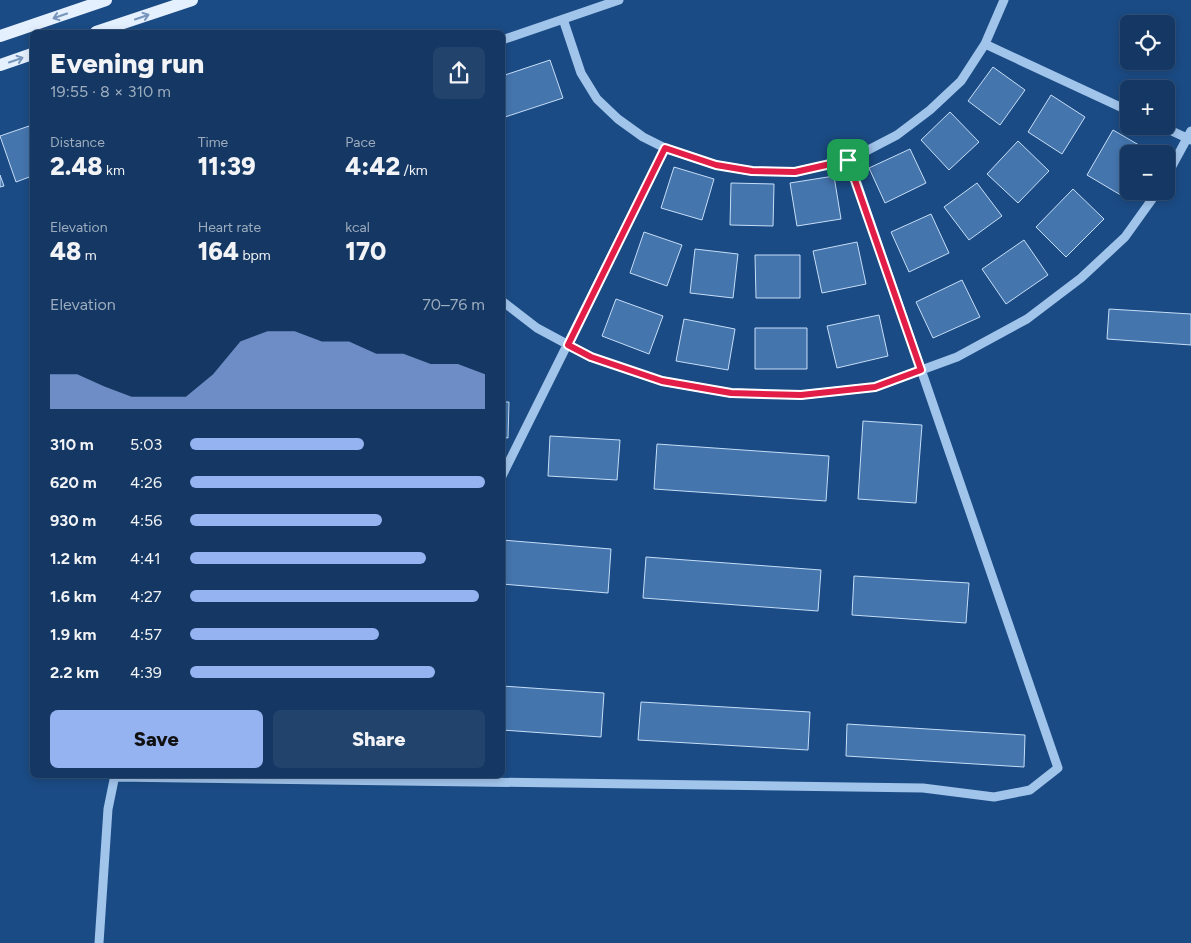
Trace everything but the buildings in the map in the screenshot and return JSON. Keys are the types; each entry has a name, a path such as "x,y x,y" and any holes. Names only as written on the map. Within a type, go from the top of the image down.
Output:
{"main road":[{"path":"0,36 106,0"},
{"path":"102,30 192,0"},
{"path":"0,65 30,55"}],"street":[{"path":"505,39 619,0"},
{"path":"562,20 581,73 597,99 618,120 643,137 665,148 716,165 752,171 795,172 848,160 897,135 930,110 961,81 985,44 1004,0"},
{"path":"985,44 1120,107"},
{"path":"1175,131 1190,137 1175,162"},
{"path":"505,470 665,148"},
{"path":"248,778 913,788 994,797 1030,790 1058,768 848,160"},
{"path":"505,304 537,328 591,357 662,381 731,393 801,395 875,387 957,357 1027,320 1081,278 1125,236 1151,200"},
{"path":"99,943 108,809 115,778"}],"route":[{"path":"665,148 716,165 752,171 795,172 848,160 921,370 875,387 801,395 731,393 662,381 591,357 568,345 665,148"}]}
